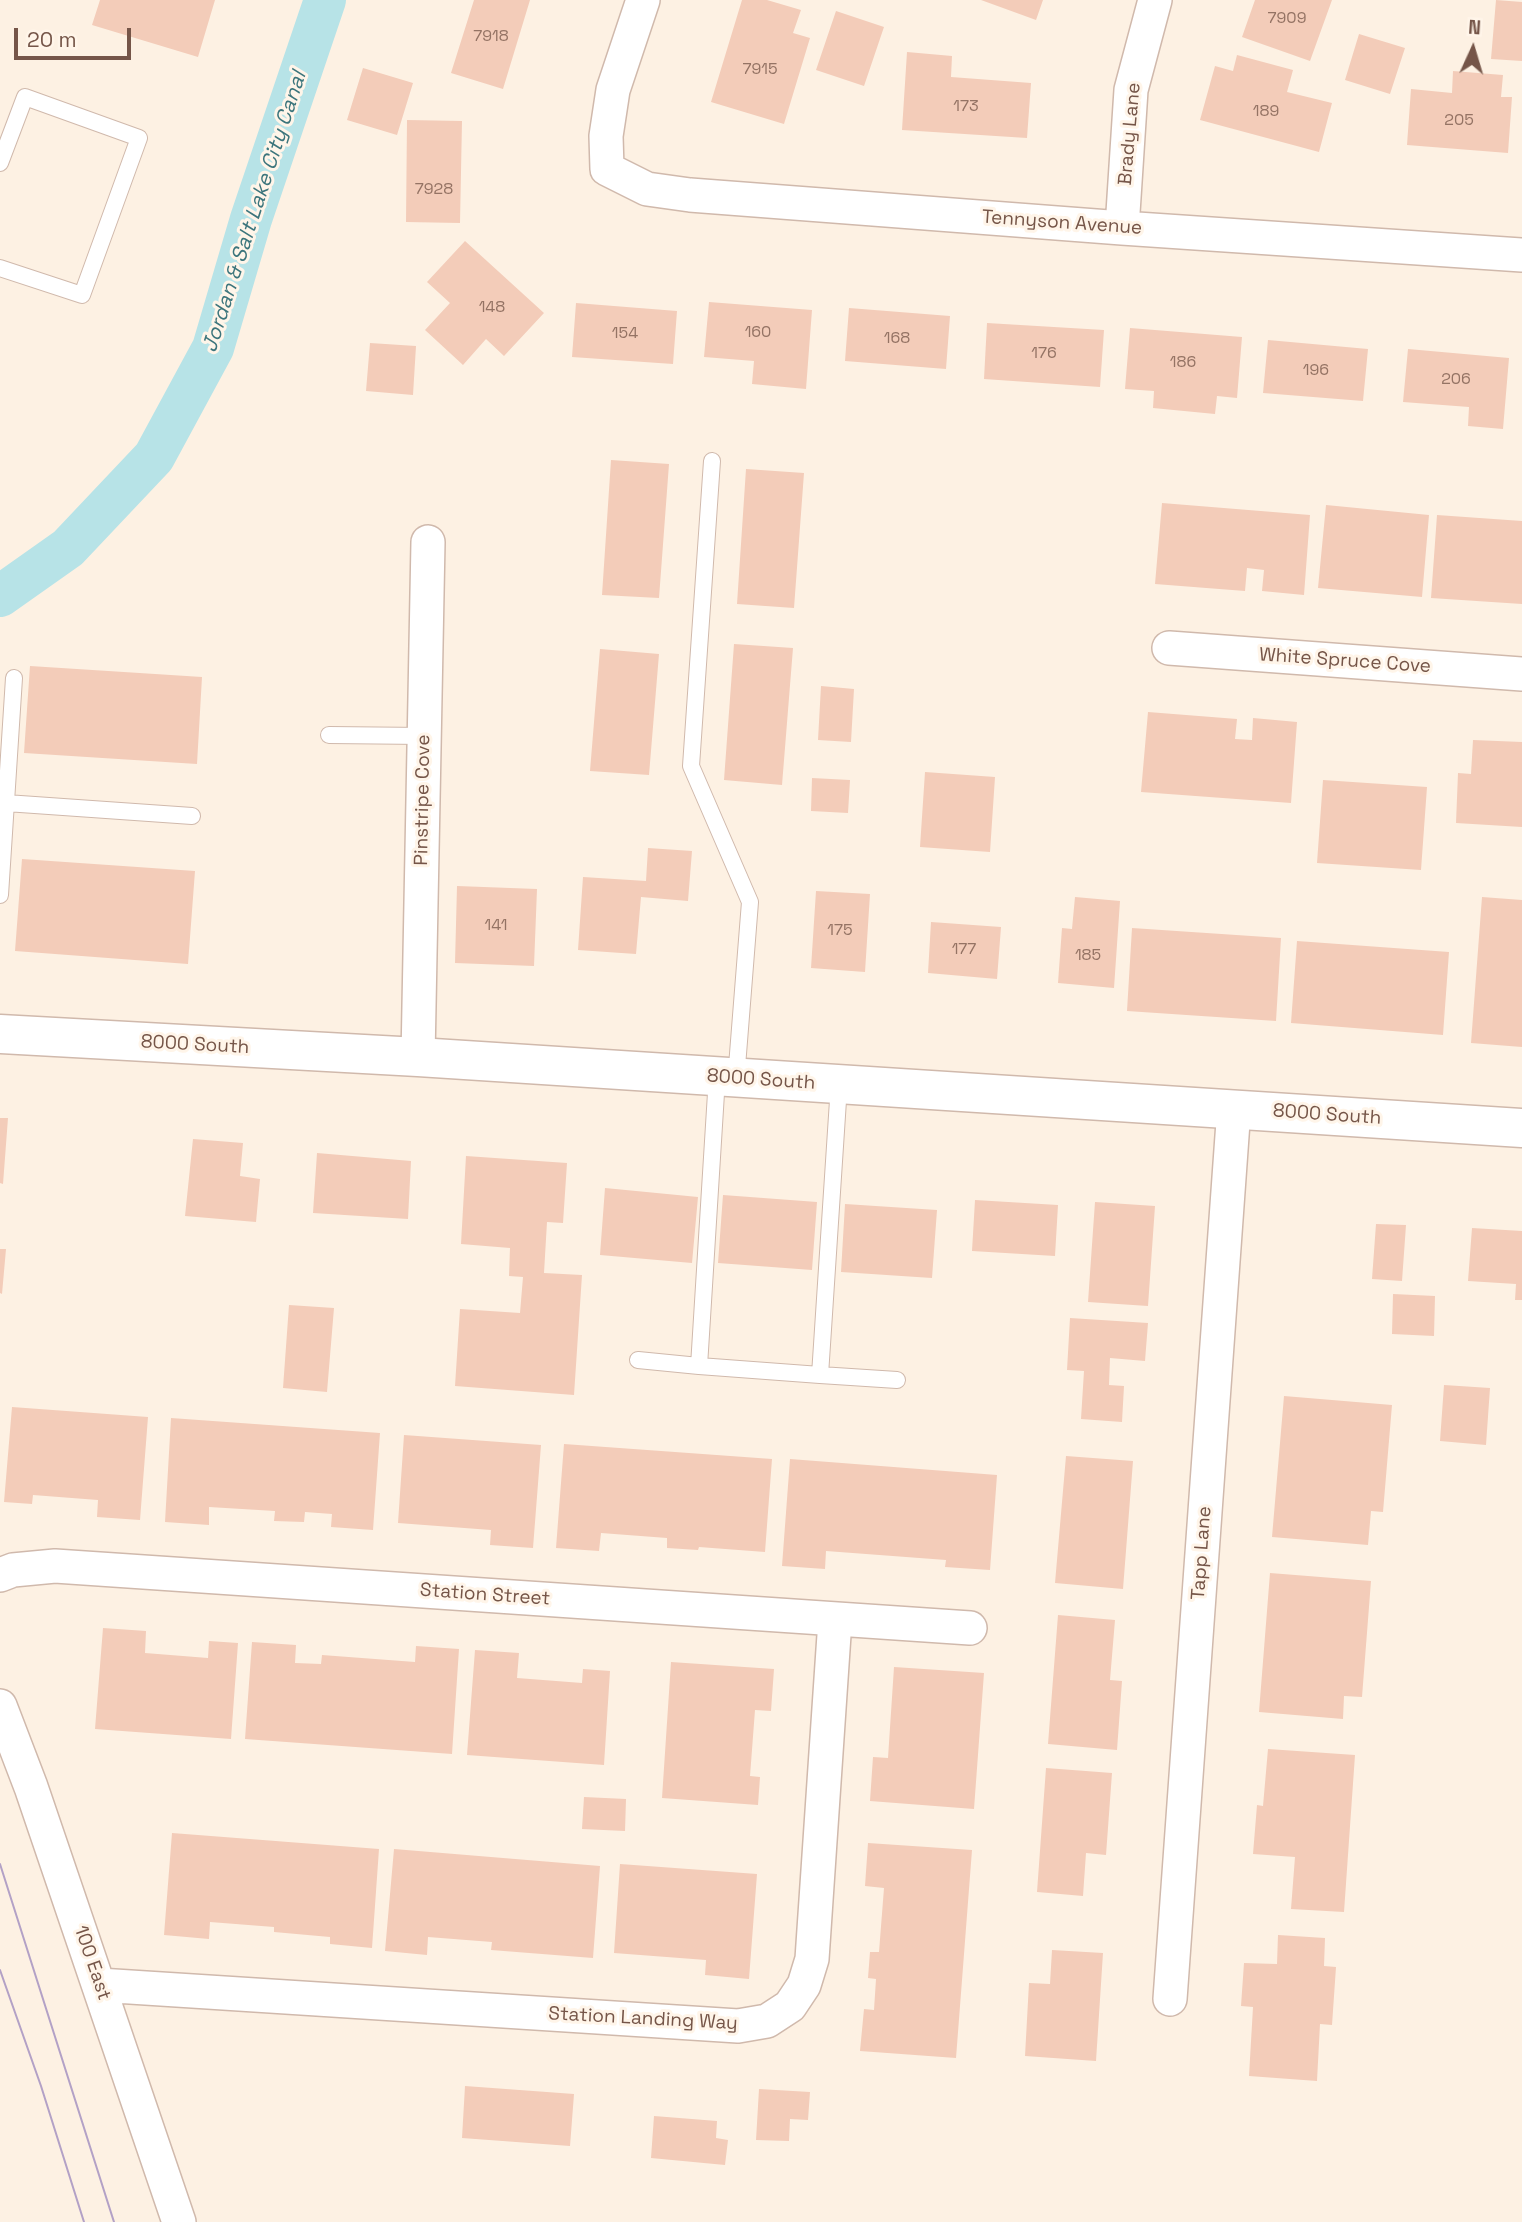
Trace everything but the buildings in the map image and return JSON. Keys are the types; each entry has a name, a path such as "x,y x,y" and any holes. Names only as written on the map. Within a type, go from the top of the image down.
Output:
{"street":[{"name":"Tennyson Avenue","path":"643,0 614,90 606,136 607,169 647,188 690,195 1522,255"},
{"name":"Brady Lane","path":"1122,228 1130,90 1154,0"},
{"name":"Pinstripe Cove","path":"418,1057 428,542"},
{"name":"White Spruce Cove","path":"1168,648 1522,674"},
{"name":"8000 South","path":"0,1034 418,1057 1522,1128"},
{"name":"Tapp Lane","path":"1170,1999 1234,1108"},
{"name":"Station Street","path":"0,1575 13,1570 55,1566 970,1629"},
{"name":"Station Landing Way","path":"99,1985 738,2026 767,2021 790,2006 803,1985 812,1959 835,1620"},
{"name":"100 East","path":"0,1706 31,1787 179,2222"}],"lane":[{"path":"0,163 25,97 139,138 82,295 0,268"},
{"path":"699,1366 727,1078 750,902 691,766 712,461"},
{"path":"0,895 14,678"},
{"path":"329,735 424,736"},
{"path":"6,803 192,816"},
{"path":"820,1375 839,1085"},
{"path":"638,1360 897,1380"}],"waterway":[{"name":"Jordan & Salt Lake City Canal","path":"0,596 68,548 154,457 213,348 251,219 325,0"}],"tram line":[{"path":"0,1864 114,2222"},
{"path":"0,1970 41,2086 84,2222"}]}
